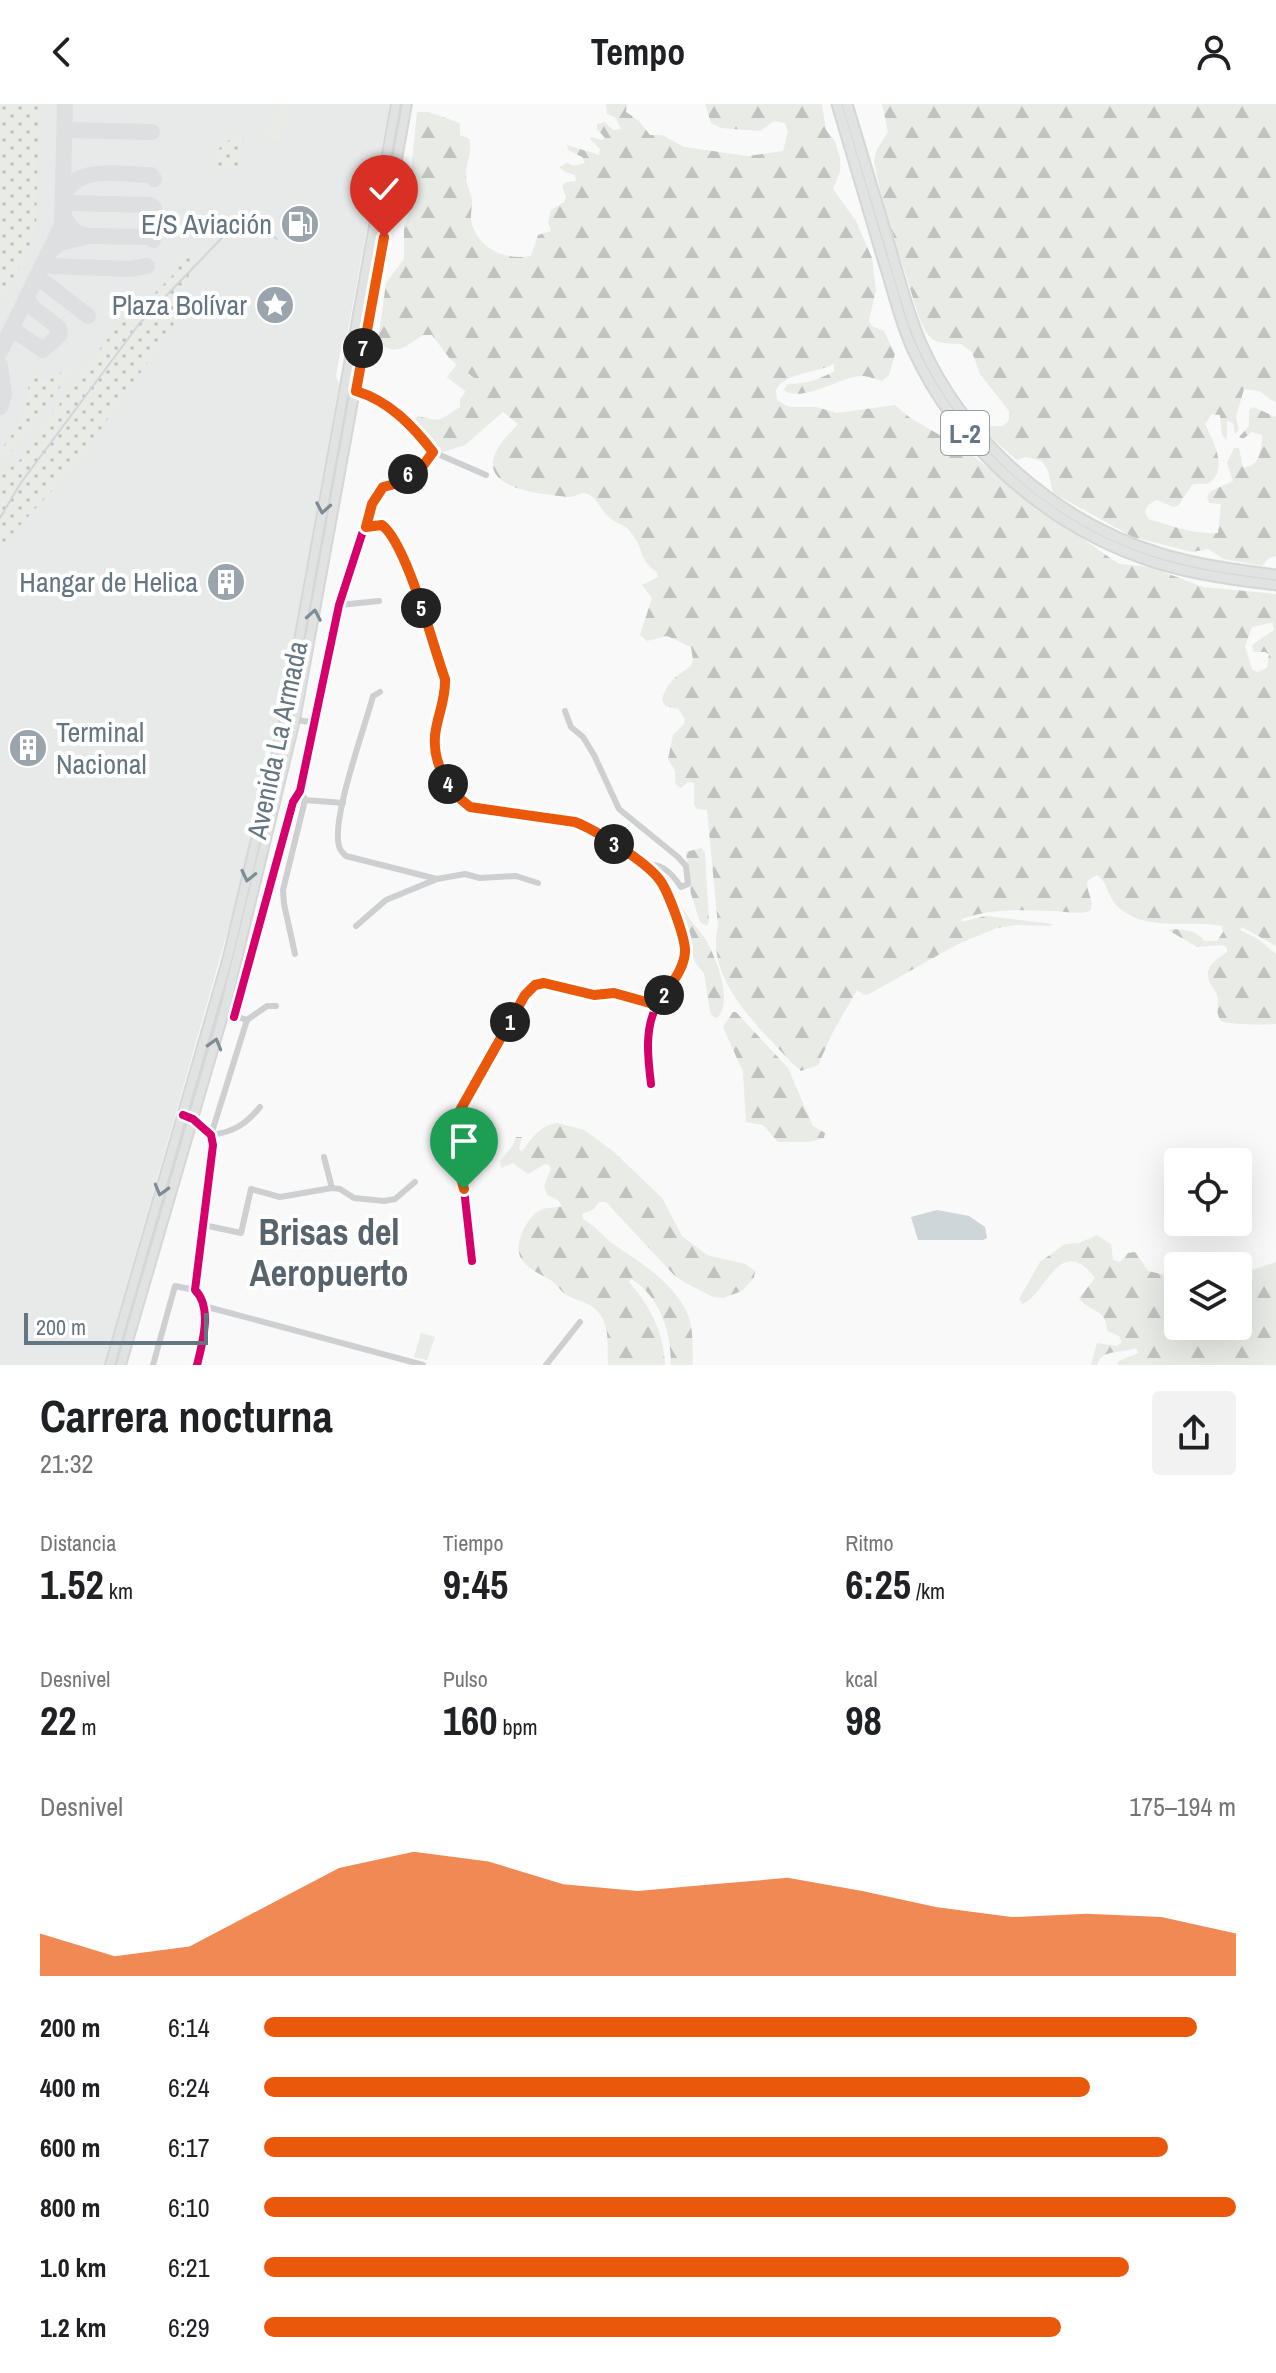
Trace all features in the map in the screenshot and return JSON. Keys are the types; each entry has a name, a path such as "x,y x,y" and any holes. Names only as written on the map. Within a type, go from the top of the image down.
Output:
{"highway":[{"name":"L-2","path":"837,104 907,334 931,385 966,434 1037,501 1104,541 1175,568 1276,585"},
{"name":"L-2","path":"847,104 920,341 940,380 973,427 1025,478 1059,504 1100,528 1169,556 1276,575"}],"main road":[{"name":"Avenida La Armada","path":"110,1365 228,957 290,719 396,104"},
{"name":"Avenida La Armada","path":"121,1365 224,1012 290,719 356,391 407,104"}],"street":[{"path":"356,391 372,395 409,422 433,452 486,475"},
{"path":"234,1017 293,802 300,791 339,605 372,504 383,487 395,484 416,467 419,471 433,452"},
{"path":"366,527 382,525 387,528 409,572 445,679 435,748 446,781 457,797 470,807 487,811 575,822 644,865 659,879 685,949 682,966 657,1005 648,1034 651,1084"},
{"path":"339,605 379,601"},
{"path":"380,692 373,696 343,803 339,849 346,856 437,879"},
{"path":"565,711 571,727 583,737 594,755 619,809 678,857 686,866 688,884 681,887 674,876 658,865 644,865"},
{"path":"290,719 316,723"},
{"path":"295,954 283,890 305,800 300,791"},
{"path":"305,800 343,803"},
{"path":"356,926 386,900 437,879 465,874 480,878 516,876 538,883"},
{"path":"472,1261 464,1189 455,1156 454,1121 525,995 535,985 544,983 594,995 614,993 657,1005"},
{"path":"195,1290 212,1154 211,1135 247,1020 267,1006 276,1006"},
{"path":"224,1012 247,1020"},
{"path":"183,1115 193,1119 211,1135 229,1133 241,1127 260,1107"},
{"path":"324,1157 332,1188"},
{"path":"204,1225 241,1233 251,1189 280,1197 332,1188 340,1189 354,1198 384,1201 395,1199 415,1182"},
{"path":"153,1365 175,1286 195,1290 204,1306 202,1345 197,1365"},
{"path":"204,1306 423,1365"},
{"path":"546,1365 580,1322"}],"shaded area":[{"path":"0,104 390,104 347,336 342,342 336,376 339,384 275,743 266,743 262,791 238,895 104,1365 0,1365"},
{"path":"937,1210 969,1216 985,1227 987,1238 918,1240 911,1217"}],"green space":[{"path":"0,104 39,104 36,227 31,244 0,303"},
{"path":"279,104 294,110 278,143 264,136"},
{"path":"606,104 627,104 626,112 638,120 650,135 662,135 684,147 748,156 783,151 788,132 785,123 774,121 760,131 721,128 711,123 705,104 822,104 826,130 835,141 840,159 840,171 833,189 856,221 872,258 876,290 869,320 872,326 884,331 895,354 889,375 882,381 863,376 801,394 783,390 788,384 812,381 834,371 834,364 786,380 776,390 777,400 789,407 816,407 837,413 895,405 909,417 970,453 1026,499 1120,564 1150,567 1203,587 1276,594 1276,946 1242,927 1240,930 1258,939 1276,954 1276,1024 1221,1021 1217,995 1208,972 1211,964 1227,952 1227,947 1197,947 1168,930 1188,931 1204,941 1217,941 1223,932 1222,926 1140,920 1117,906 1097,875 1087,884 1092,903 1090,911 1006,910 962,919 961,922 986,916 1053,924 997,928 958,944 869,994 864,995 857,990 818,1065 801,1071 738,1002 727,984 716,946 718,926 707,810 697,809 694,805 694,783 688,782 681,788 676,784 675,771 668,759 673,735 685,719 678,709 665,706 662,699 673,680 690,667 693,660 691,647 667,636 647,641 640,635 652,598 642,585 658,577 657,572 645,560 628,529 608,517 588,494 568,497 529,491 503,481 495,473 493,462 500,445 518,424 503,412 465,445 443,452 412,421 418,416 441,419 460,407 460,399 475,379 450,359 432,335 423,335 395,350 378,341 386,283 404,259 404,225 413,204 410,181 417,112 428,112 460,123 460,135 469,139 470,144 466,178 472,199 471,221 487,246 513,257 531,256 538,235 551,231 548,222 551,210 564,202 566,197 562,186 566,182 576,181 575,175 560,167 567,163 574,166 585,163 582,157 568,150 567,145 599,155 600,149 590,139 605,138 597,129 597,124 604,122 614,130 621,129 616,118 607,114","holes":["1273,623 1274,630 1252,645 1254,652 1269,654 1267,668 1257,672 1252,669 1245,646 1252,627"]},
{"path":"882,104 1276,104 1276,403 1259,391 1244,389 1236,417 1239,430 1235,434 1233,423 1227,421 1227,440 1222,435 1220,415 1212,414 1205,424 1219,462 1216,476 1208,483 1192,485 1178,506 1157,500 1145,511 1148,519 1191,531 1218,533 1221,504 1209,503 1207,496 1233,481 1227,463 1234,448 1239,448 1243,467 1253,464 1259,456 1262,435 1252,432 1243,439 1239,437 1249,426 1249,410 1253,407 1276,417 1276,556 1269,558 1262,566 1224,559 1208,549 1192,552 1133,537 1053,493 1048,471 1042,461 1026,457 1017,460 989,436 988,426 1003,426 1009,420 1009,411 980,374 972,352 961,344 934,340 919,317 882,199 874,161 877,149 888,132"},
{"path":"243,129 241,163 234,170 223,170 215,162 217,151"},
{"path":"189,253 194,256 193,262 173,326 77,463 0,547 0,477 21,459 82,372 137,302 139,309 176,272 179,267 175,262"},
{"path":"457,364 475,379 466,392 447,377"},
{"path":"77,365 11,451 0,460 6,442 24,412 31,367 44,381"},
{"path":"701,848 705,853 707,926 700,922 691,894 686,852"},
{"path":"661,872 669,879 680,904 706,940 714,958 724,991 722,1011 717,1018 710,1011 704,973 696,964"},
{"path":"733,1012 788,1068 813,1126 825,1133 824,1138 809,1142 778,1142 763,1125 746,1122 743,1072 723,1027"},
{"path":"557,1123 584,1130 613,1151 662,1198 682,1236 707,1255 745,1264 755,1271 754,1278 742,1291 723,1298 713,1297 674,1275 606,1202 599,1202 594,1209 582,1214 583,1219 611,1243 657,1276 683,1304 692,1333 693,1365 671,1365 669,1340 662,1316 649,1295 631,1279 629,1282 643,1300 659,1331 665,1365 608,1365 606,1327 598,1312 567,1295 522,1260 519,1246 531,1218 542,1209 562,1206 558,1200 547,1195 544,1186 551,1168 549,1165 545,1164 528,1174 513,1163 501,1168 500,1161 516,1137 522,1137 519,1149 522,1152 541,1130"},
{"path":"1097,1235 1111,1244 1113,1260 1120,1262 1128,1253 1135,1252 1148,1271 1164,1275 1164,1340 1252,1340 1252,1270 1276,1262 1276,1365 1117,1365 1119,1361 1138,1353 1136,1348 1108,1354 1097,1365 1091,1365 1097,1343 1117,1346 1122,1342 1119,1336 1107,1331 1101,1314 1079,1298 1095,1278 1083,1266 1072,1261 1063,1263 1031,1298 1023,1304 1019,1299 1040,1262 1065,1244 1079,1243"},
{"path":"421,1333 435,1337 427,1360 414,1357"}],"waterway":[{"path":"0,518 20,484 139,324 243,216 277,239"}],"taxiway":[{"path":"0,352 62,225 65,104"},
{"path":"68,130 152,132"},
{"path":"51,250 60,243 89,236 72,228 63,212 67,203 63,197 69,186 78,179 101,173 151,175 154,179"},
{"path":"67,203 150,205 154,208"},
{"path":"89,236 151,237 153,240"},
{"path":"51,266 130,269 147,266"},
{"path":"44,282 88,316"},
{"path":"12,329 43,350 60,334 59,328 31,306 27,297"},
{"path":"0,365 4,395 0,407"}],"cycle path":[{"path":"234,1017 293,802 300,791 339,605 363,531 366,527 382,525 401,552 410,573 445,679 435,743 440,766 452,790 480,809 512,816 575,822 584,826 640,862 657,877 667,894 677,918 683,954 678,974 657,1005 650,1024 651,1084"},
{"path":"472,1261 464,1189 455,1156 454,1121 525,995 535,985 544,983 594,995 614,993 657,1005"},
{"path":"183,1115 193,1119 211,1135 213,1145 195,1290 204,1306 205,1316 197,1365"}],"place":[{"name":"E/S Aviación","path":"300,224"},
{"name":"Plaza Bolívar","path":"275,305"},
{"name":"Hangar de Helica","path":"226,582"},
{"name":"Terminal Nacional","path":"28,748"}],"district":[{"name":"Brisas del Aeropuerto","path":"329,1252"}],"route":[{"path":"384,237 356,391 372,395 409,422 433,452 419,471 416,467 395,484 383,487 372,504 366,527 382,525 395,542 409,572 445,679 435,748 446,781 457,797 470,807 575,822 644,865 659,879 685,949 682,966 657,1005 614,993 594,995 544,983 535,985 525,995 454,1121 455,1156 464,1189"}]}
